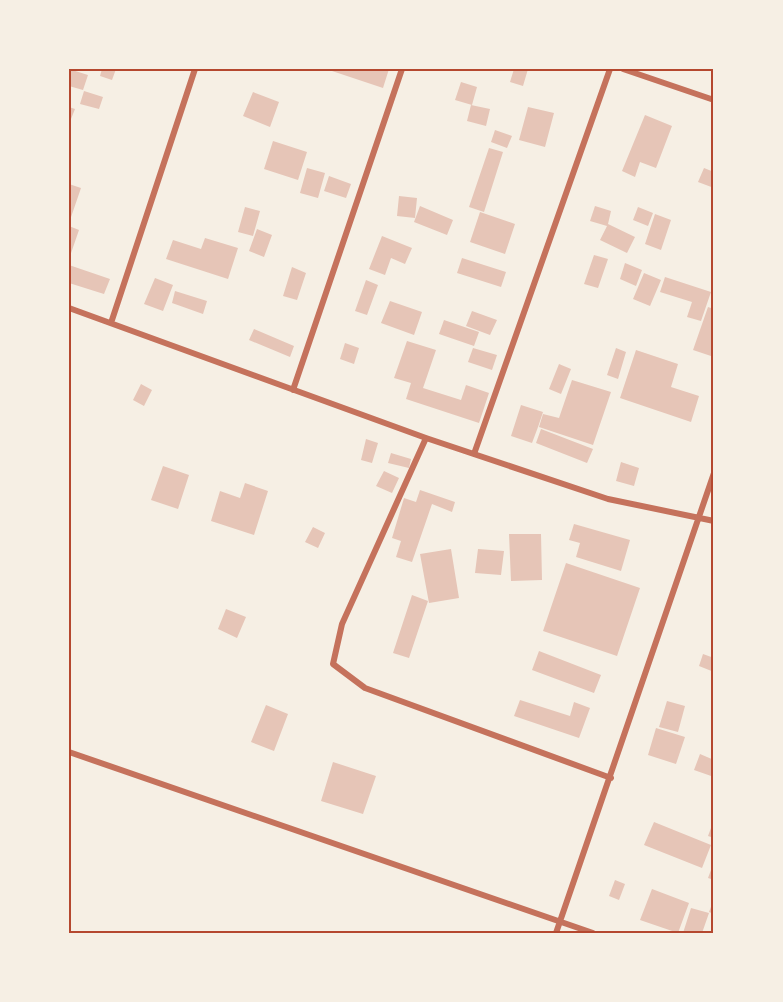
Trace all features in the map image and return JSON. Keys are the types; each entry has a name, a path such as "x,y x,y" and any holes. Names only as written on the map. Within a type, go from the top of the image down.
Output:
{"street":[{"path":"111,323 195,69"},
{"path":"293,390 402,69"},
{"path":"474,454 610,69"},
{"path":"623,69 714,100"},
{"path":"69,308 426,438 608,499 700,516 714,521"},
{"path":"426,438 342,624 333,664 365,688 611,778"},
{"path":"556,933 714,473"},
{"path":"69,752 593,933"}],"building":[{"path":"69,69 88,75 83,90 69,86"},
{"path":"102,69 116,69 112,80 100,76"},
{"path":"326,69 389,69 383,88"},
{"path":"514,69 528,69 523,86 510,82"},
{"path":"461,82 477,87 472,105 455,100"},
{"path":"84,91 103,97 99,109 80,104"},
{"path":"253,92 279,102 270,127 243,116"},
{"path":"471,105 490,109 486,126 467,121"},
{"path":"69,107 75,109 69,124"},
{"path":"528,107 554,113 545,147 519,140"},
{"path":"645,115 672,126 656,168 640,162 635,177 622,171"},
{"path":"495,130 512,136 507,148 491,142"},
{"path":"273,141 307,152 298,180 264,169"},
{"path":"489,148 503,152 484,212 469,207"},
{"path":"307,168 325,173 318,198 300,193"},
{"path":"704,168 714,172 714,188 698,182"},
{"path":"329,176 351,184 346,198 324,191"},
{"path":"69,184 81,188 69,223"},
{"path":"399,196 417,198 415,218 397,216"},
{"path":"420,206 453,220 447,235 414,222"},
{"path":"595,206 611,211 608,224 635,237 627,253 600,240 607,226 590,221"},
{"path":"245,207 260,211 253,236 238,232"},
{"path":"638,207 653,213 648,226 633,220"},
{"path":"480,212 515,224 505,254 470,242"},
{"path":"655,214 671,220 661,250 645,244"},
{"path":"69,226 79,230 69,259"},
{"path":"257,229 272,235 264,257 249,251"},
{"path":"382,236 412,248 405,264 391,258 385,275 369,269"},
{"path":"205,238 238,248 228,279 166,259 173,240 201,249"},
{"path":"594,255 608,259 598,288 584,284"},
{"path":"462,258 506,272 501,287 457,273"},
{"path":"625,263 642,270 636,286 620,279"},
{"path":"69,265 110,279 104,294 69,283"},
{"path":"292,267 306,273 297,300 283,296"},
{"path":"644,273 661,280 650,306 633,299"},
{"path":"665,277 711,292 701,321 687,317 692,302 660,292"},
{"path":"155,278 173,285 163,311 144,304"},
{"path":"366,280 378,285 367,315 355,311"},
{"path":"175,291 207,301 203,314 172,303"},
{"path":"390,301 422,312 414,335 381,323"},
{"path":"708,307 714,309 714,357 693,350"},
{"path":"472,311 497,320 490,335 466,326"},
{"path":"444,320 479,332 474,346 439,334"},
{"path":"254,329 294,346 290,357 249,340"},
{"path":"407,341 436,350 423,388 461,400 466,385 489,393 479,423 406,399 411,383 394,378"},
{"path":"345,343 359,348 354,364 340,359"},
{"path":"473,348 497,355 492,370 468,362"},
{"path":"616,348 626,352 618,379 607,375"},
{"path":"636,350 678,364 671,387 699,396 691,422 620,398"},
{"path":"559,364 571,369 561,394 549,389"},
{"path":"572,380 611,392 593,445 539,427 543,414 559,418"},
{"path":"141,384 152,390 144,406 133,400"},
{"path":"521,405 543,412 532,443 511,436"},
{"path":"541,429 593,449 587,463 536,443"},
{"path":"366,439 378,443 372,463 361,460"},
{"path":"391,453 411,459 409,468 388,463"},
{"path":"621,462 639,468 634,486 616,481"},
{"path":"163,466 189,475 178,509 151,500"},
{"path":"384,471 399,478 392,493 376,486"},
{"path":"245,483 268,491 254,535 211,521 220,491 240,498"},
{"path":"420,490 455,502 452,512 432,504 412,562 396,557 401,541 392,538 404,498 416,502"},
{"path":"574,524 630,540 621,571 576,557 580,543 569,540"},
{"path":"313,527 325,533 318,548 305,542"},
{"path":"509,534 541,534 542,580 511,581"},
{"path":"451,549 459,598 429,603 420,554"},
{"path":"478,549 504,551 501,575 475,573"},
{"path":"566,563 640,588 617,656 543,631"},
{"path":"412,595 428,601 409,658 393,653"},
{"path":"226,609 246,617 237,638 218,629"},
{"path":"539,651 601,675 594,693 532,670"},
{"path":"703,654 714,658 714,672 699,666"},
{"path":"520,700 570,716 574,702 590,708 579,738 514,716"},
{"path":"667,701 685,706 678,732 659,727"},
{"path":"266,705 288,714 274,751 251,742"},
{"path":"656,728 685,737 676,764 648,755"},
{"path":"700,754 714,760 714,777 694,770"},
{"path":"333,762 376,776 363,814 321,801"},
{"path":"714,820 714,838 708,836"},
{"path":"654,822 711,845 702,868 644,845"},
{"path":"714,862 714,880 708,878"},
{"path":"615,880 625,884 619,900 609,896"},
{"path":"652,889 689,903 678,933 640,920"},
{"path":"714,899 714,914 709,912"},
{"path":"691,908 709,913 702,933 683,933"}]}
